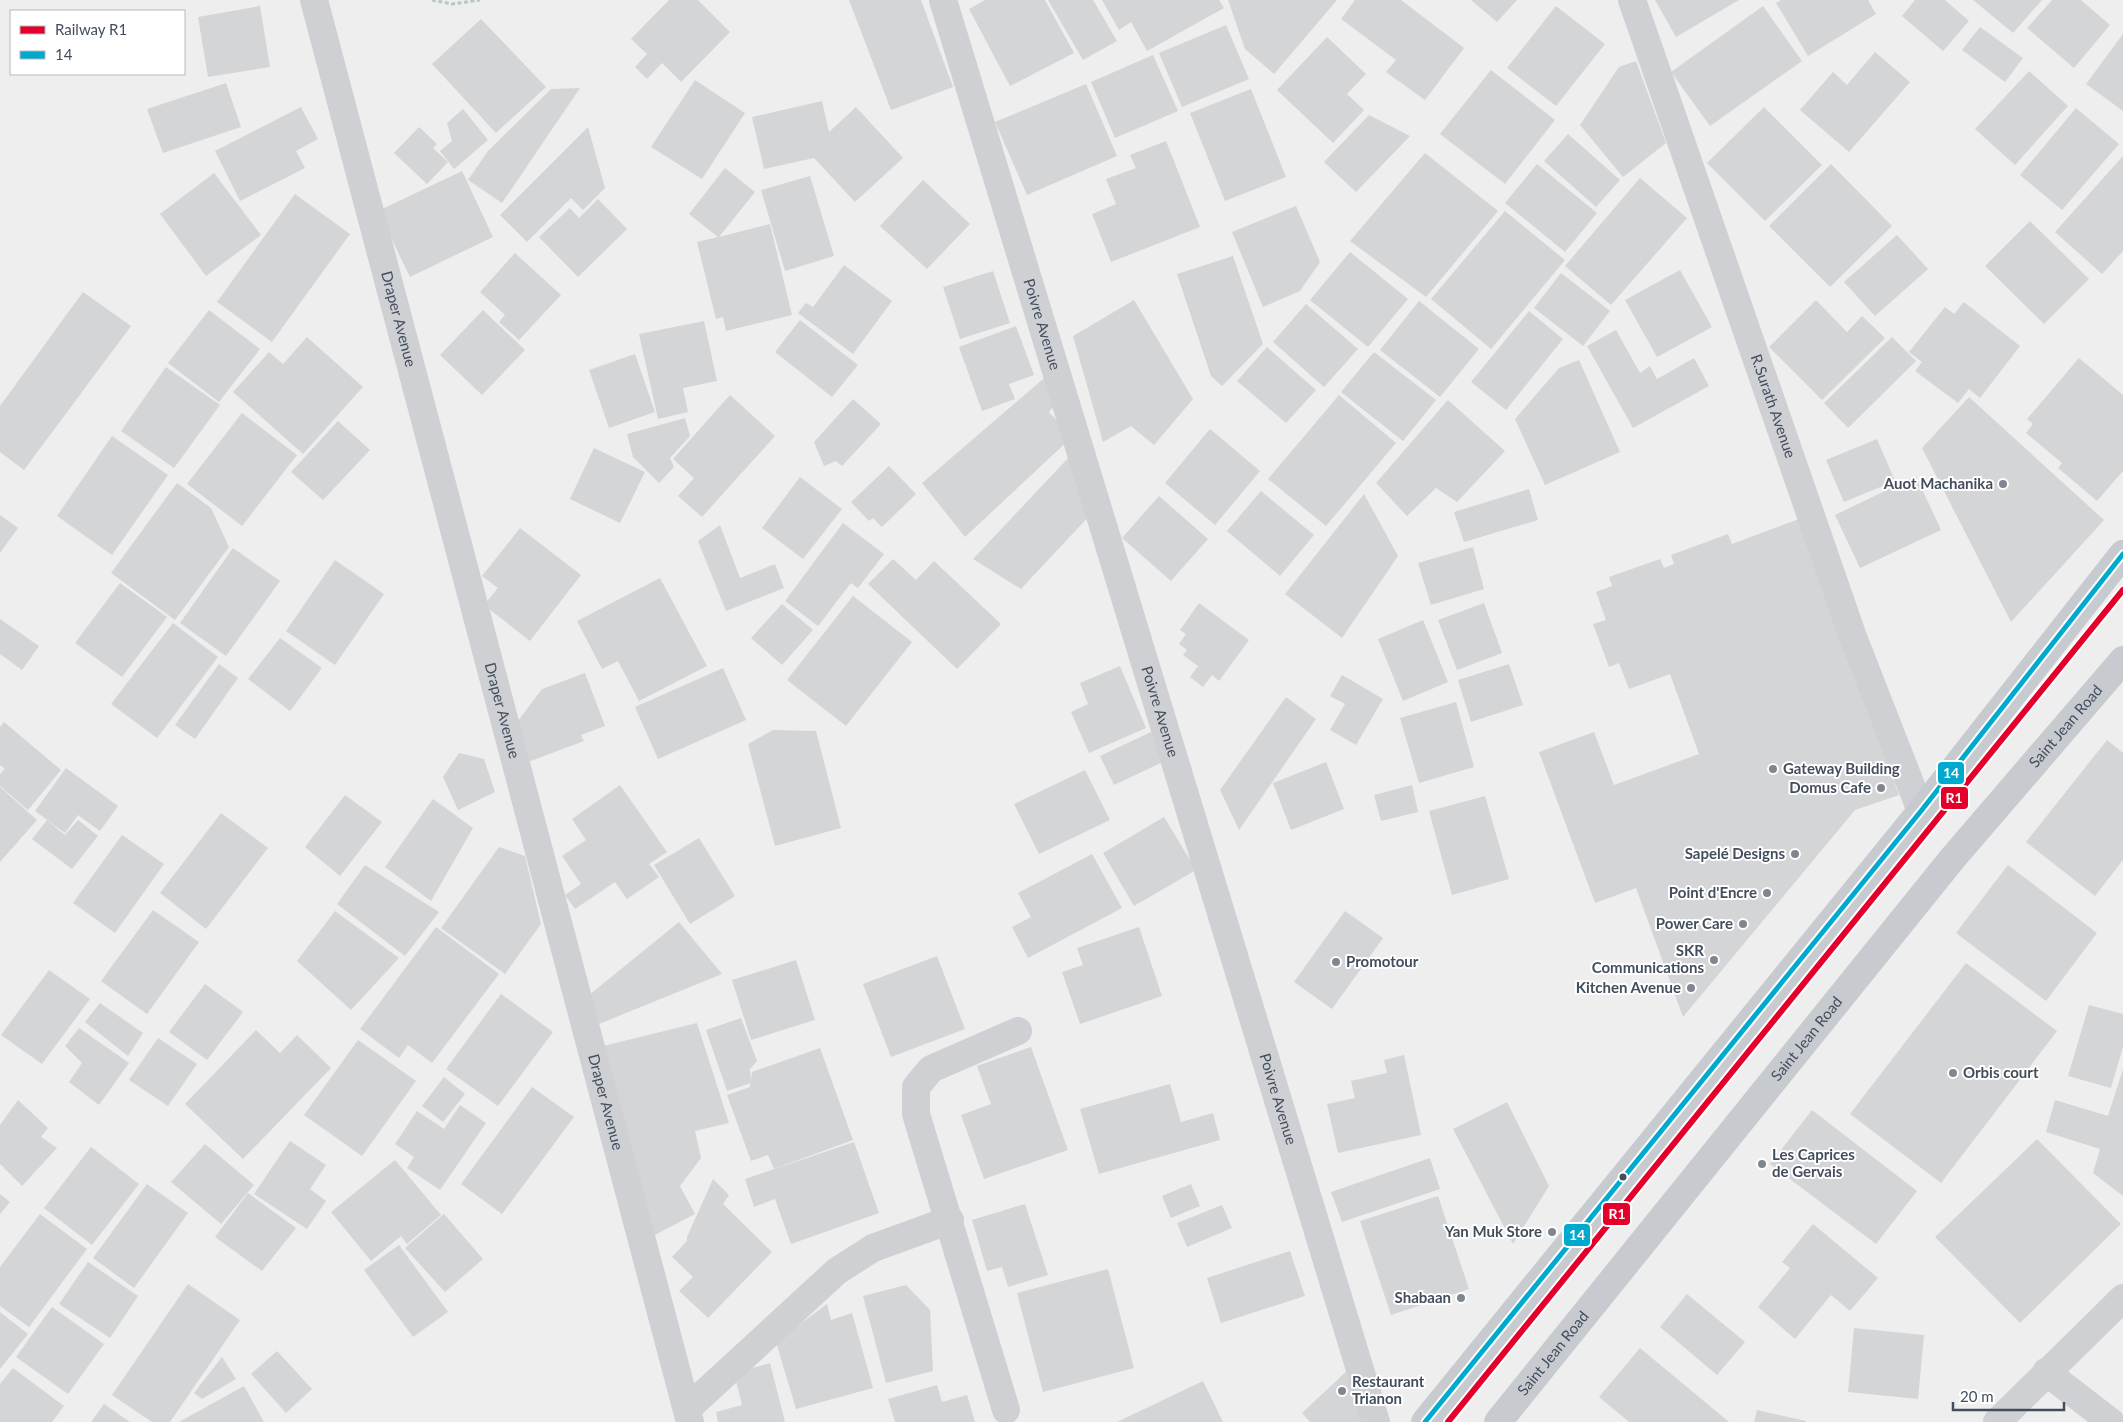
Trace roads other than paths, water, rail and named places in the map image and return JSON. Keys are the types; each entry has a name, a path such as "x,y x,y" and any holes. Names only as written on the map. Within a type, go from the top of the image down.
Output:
{"main road":[{"path":"1425,1422 1921,811 2123,554"},
{"name":"Saint Jean Road","path":"1498,1422 1952,859 2123,660"}],"street":[{"name":"Draper Avenue","path":"314,0 688,1415"},
{"name":"Poivre Avenue","path":"943,0 1376,1422"},
{"name":"R.Surath Avenue","path":"1632,0 1853,637 1921,811"},
{"path":"1006,1410 950,1220 916,1114 916,1087 931,1069 1018,1031"},
{"path":"688,1415 836,1271 873,1248 950,1220"},
{"path":"1996,1422 2123,1298"},
{"path":"2046,1372 2111,1422"}],"rail line":[{"name":"R1","path":"1448,1422 2123,590"}],"place":[{"name":"Auot Machanika","path":"2003,484"},
{"name":"Gateway Building","path":"1773,769"},
{"name":"Domus Cafe","path":"1881,788"},
{"name":"Sapelé Designs","path":"1795,854"},
{"name":"Point d'Encre","path":"1767,893"},
{"name":"Power Care","path":"1743,924"},
{"name":"SKR Communications","path":"1714,960"},
{"name":"Promotour","path":"1336,962"},
{"name":"Kitchen Avenue","path":"1691,988"},
{"name":"Orbis court","path":"1953,1073"},
{"name":"Les Caprices de Gervais","path":"1762,1164"},
{"name":"Yan Muk Store","path":"1552,1232"},
{"name":"Shabaan","path":"1461,1298"},
{"name":"Restaurant Trianon","path":"1342,1391"}]}
